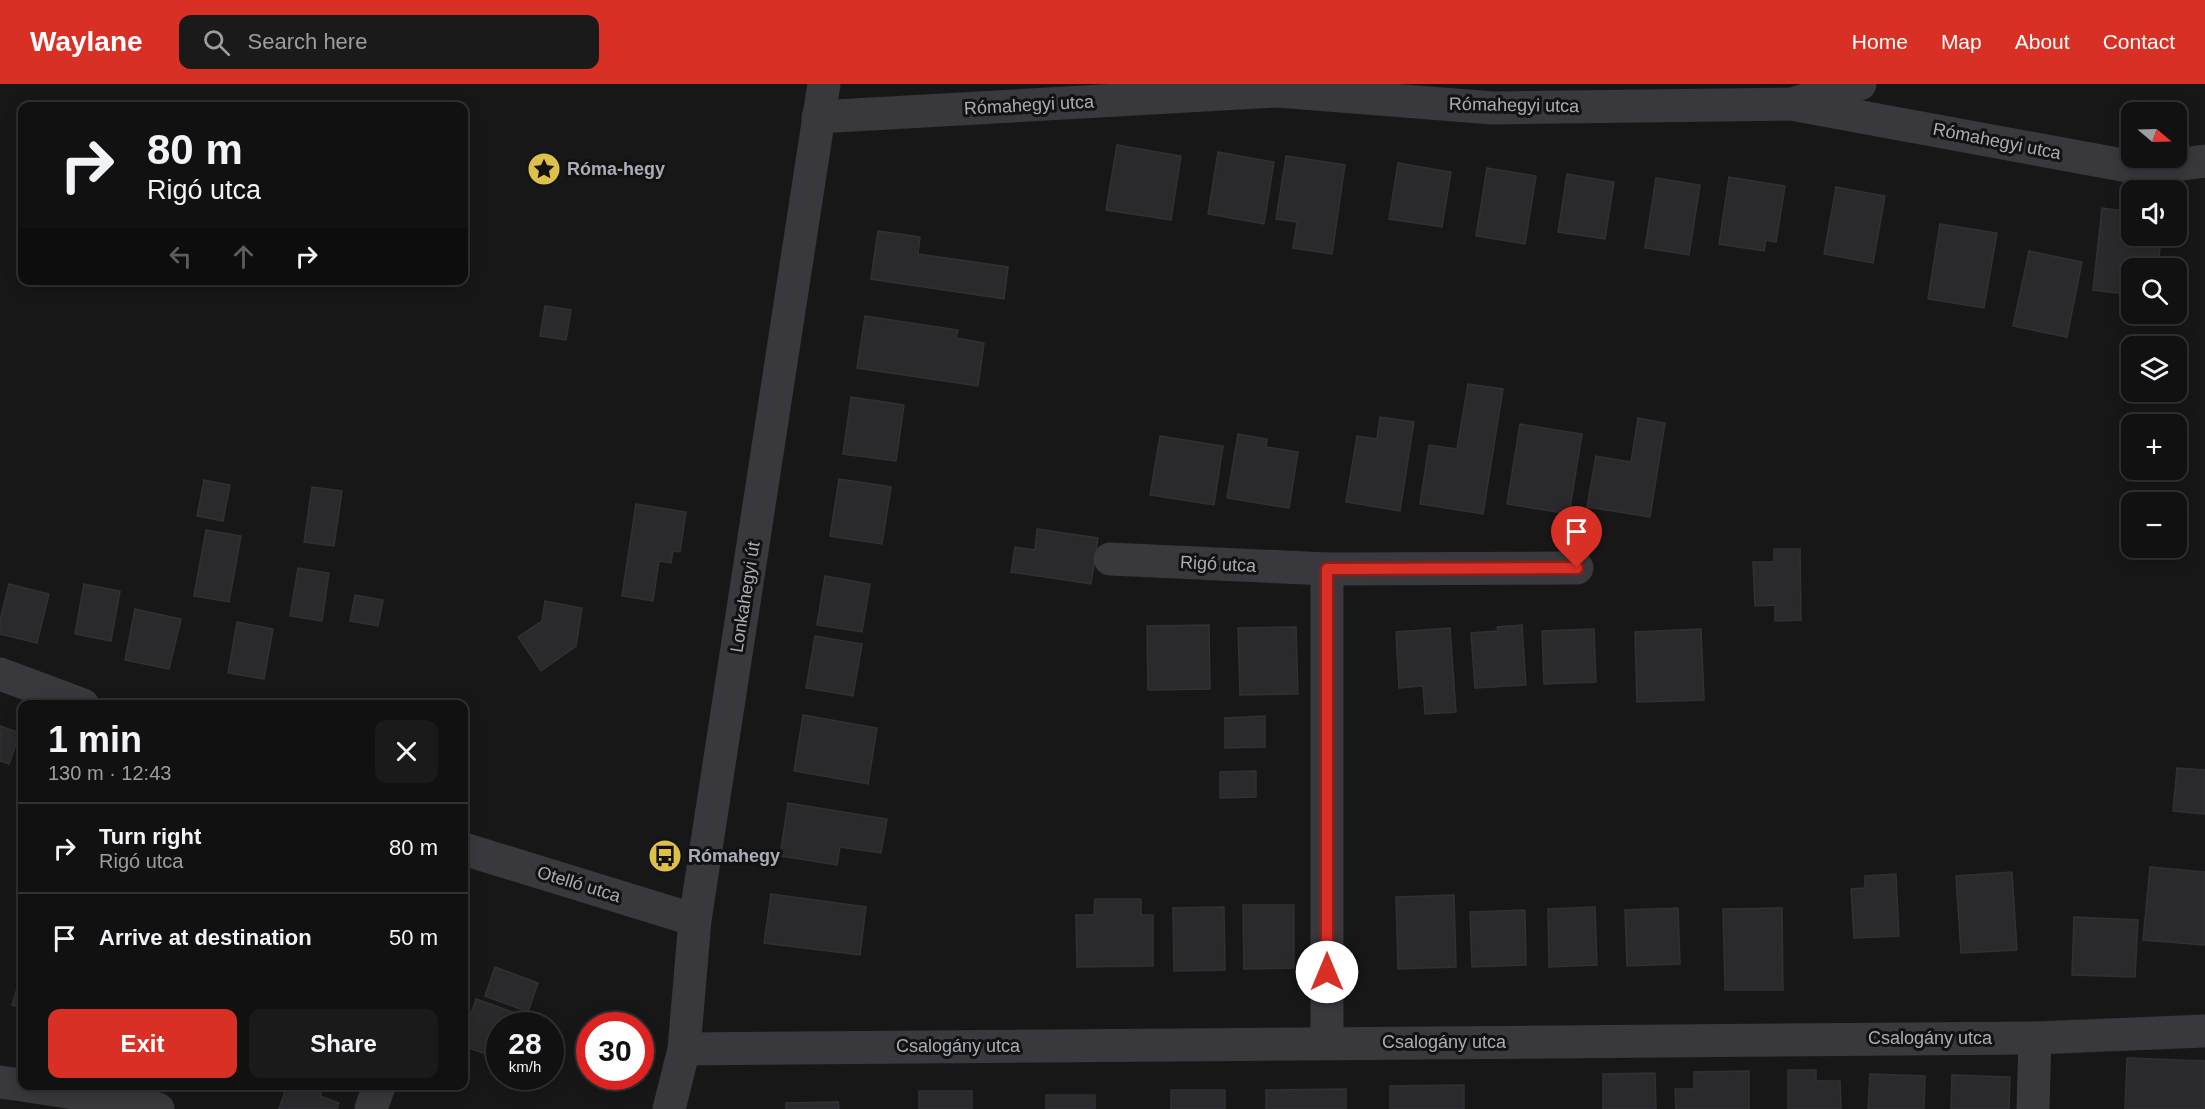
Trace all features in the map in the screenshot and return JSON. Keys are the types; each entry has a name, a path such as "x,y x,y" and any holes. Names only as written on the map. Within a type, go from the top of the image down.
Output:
{"street":[{"name":"Lonkahegyi út","path":"669,1109 684,1048 695,920 824,84"},
{"path":"1791,104 1860,84"},
{"name":"Rómahegyi utca","path":"818,117 1277,91 1493,108 1791,104 2144,170 2205,161"},
{"name":"Rigó utca","path":"1110,559 1327,569 1577,568"},
{"path":"1327,569 1327,1043"},
{"path":"0,674 70,700"},
{"name":"Otelló utca","path":"468,853 695,920"},
{"name":"Csalogány utca","path":"684,1048 2035,1038 2205,1031"},
{"path":"2033,1109 2035,1038"},
{"path":"0,1082 18,1084"},
{"path":"54,1090 134,1102 158,1109"},
{"path":"371,1109 378,1090"}],"building":[{"path":"1117,145 1181,156 1171,220 1106,210"},
{"path":"1218,152 1274,162 1264,224 1208,214"},
{"path":"1286,156 1345,165 1332,254 1293,248 1297,222 1276,219"},
{"path":"1398,163 1451,172 1442,227 1389,219"},
{"path":"1487,168 1536,176 1525,244 1476,236"},
{"path":"1567,174 1614,182 1605,239 1558,232"},
{"path":"1729,177 1785,186 1776,242 1766,240 1764,251 1719,244"},
{"path":"1656,178 1700,185 1689,255 1645,248"},
{"path":"1836,187 1885,196 1873,263 1824,254"},
{"path":"2102,208 2121,211 2121,246 2160,246 2159,258 2121,258 2121,294 2093,290"},
{"path":"1940,224 1997,233 1984,308 1928,299"},
{"path":"878,231 920,237 918,254 1008,267 1004,299 871,279"},
{"path":"2029,251 2082,262 2067,337 2013,326"},
{"path":"545,306 571,310 566,340 540,336"},
{"path":"865,316 958,330 956,338 984,343 978,386 857,368"},
{"path":"1468,384 1503,389 1483,514 1420,504 1429,445 1457,449"},
{"path":"851,397 904,405 896,461 843,454"},
{"path":"1380,417 1414,422 1400,511 1346,502 1357,436 1377,439"},
{"path":"1638,418 1665,423 1650,517 1587,507 1596,456 1631,462"},
{"path":"1520,424 1582,434 1569,514 1507,504"},
{"path":"1238,434 1267,439 1266,447 1298,452 1289,508 1227,498"},
{"path":"1160,436 1223,446 1214,505 1150,495"},
{"path":"839,479 891,487 882,544 830,536"},
{"path":"204,480 230,485 223,521 197,516"},
{"path":"312,487 342,491 334,546 304,542"},
{"path":"636,504 686,512 680,552 673,551 671,563 659,561 653,601 622,596"},
{"path":"1037,529 1098,538 1091,584 1011,572 1015,547 1035,550"},
{"path":"206,530 241,536 229,602 194,596"},
{"path":"1774,549 1800,549 1801,620 1775,621 1775,605 1755,606 1753,562 1774,562"},
{"path":"298,568 329,573 322,621 290,616"},
{"path":"825,576 870,584 862,632 817,625"},
{"path":"9,584 49,594 37,643 0,634 0,620"},
{"path":"84,584 120,591 111,641 75,634"},
{"path":"355,595 383,600 378,626 350,621"},
{"path":"545,601 582,608 576,646 541,671 518,637 542,621"},
{"path":"135,609 181,619 169,669 125,660"},
{"path":"237,622 273,629 264,679 228,673"},
{"path":"1209,625 1210,689 1148,690 1147,626"},
{"path":"1522,625 1526,685 1475,688 1471,633 1498,631 1497,627"},
{"path":"1296,627 1298,694 1240,695 1238,628"},
{"path":"1450,628 1456,712 1425,714 1423,686 1399,688 1396,632"},
{"path":"1594,629 1596,682 1544,684 1542,631"},
{"path":"1701,629 1704,700 1637,702 1635,632"},
{"path":"815,636 862,644 853,696 806,688"},
{"path":"803,715 877,728 868,784 794,771"},
{"path":"1265,716 1265,747 1225,748 1225,718"},
{"path":"0,726 18,732 18,739 9,764 0,761"},
{"path":"2177,768 2205,770 2205,814 2173,811"},
{"path":"1256,771 1256,797 1220,798 1220,772"},
{"path":"788,803 887,819 881,853 840,847 837,865 780,856"},
{"path":"2150,867 2205,872 2205,945 2143,940"},
{"path":"2012,872 2017,950 1961,953 1956,876"},
{"path":"1896,874 1899,936 1854,938 1851,889 1865,888 1865,876"},
{"path":"771,894 866,907 860,955 764,943"},
{"path":"1454,895 1456,967 1398,969 1396,897"},
{"path":"1095,899 1141,899 1141,915 1153,915 1153,966 1077,967 1076,915 1094,915"},
{"path":"1243,905 1294,905 1294,968 1244,969"},
{"path":"1224,907 1225,970 1174,971 1173,908"},
{"path":"1595,907 1597,965 1549,967 1548,909"},
{"path":"1678,908 1680,964 1627,966 1625,910"},
{"path":"1782,908 1783,990 1725,990 1723,909"},
{"path":"1525,910 1526,965 1472,967 1470,912"},
{"path":"2074,917 2138,920 2135,977 2072,975"},
{"path":"495,967 538,983 528,1012 485,996"},
{"path":"18,985 18,1007 12,1005"},
{"path":"476,999 513,1012 486,1012 486,1054 469,1048 471,1042 468,1041 468,1022"},
{"path":"2127,1058 2205,1061 2205,1109 2125,1109"},
{"path":"1788,1070 1816,1070 1816,1081 1840,1081 1841,1109 1788,1109"},
{"path":"1749,1071 1749,1109 1676,1109 1675,1089 1694,1089 1694,1072"},
{"path":"1655,1073 1656,1109 1603,1109 1603,1074"},
{"path":"1870,1074 1925,1076 1924,1109 1868,1109"},
{"path":"1952,1075 2010,1077 2009,1109 1951,1109"},
{"path":"1464,1085 1464,1109 1390,1109 1390,1086"},
{"path":"1346,1089 1346,1109 1266,1109 1266,1090"},
{"path":"286,1090 322,1090 320,1096 339,1103 337,1109 279,1109"},
{"path":"1171,1090 1225,1090 1225,1109 1171,1109"},
{"path":"919,1091 972,1091 972,1109 919,1109"},
{"path":"1046,1095 1095,1095 1095,1109 1046,1109"},
{"path":"838,1102 839,1109 786,1109 786,1103"}],"place":[{"name":"Róma-hegy","path":"544,169"},
{"name":"Rómahegy","path":"665,856"}],"route":[{"path":"1327,972 1327,569 1577,568"}]}
